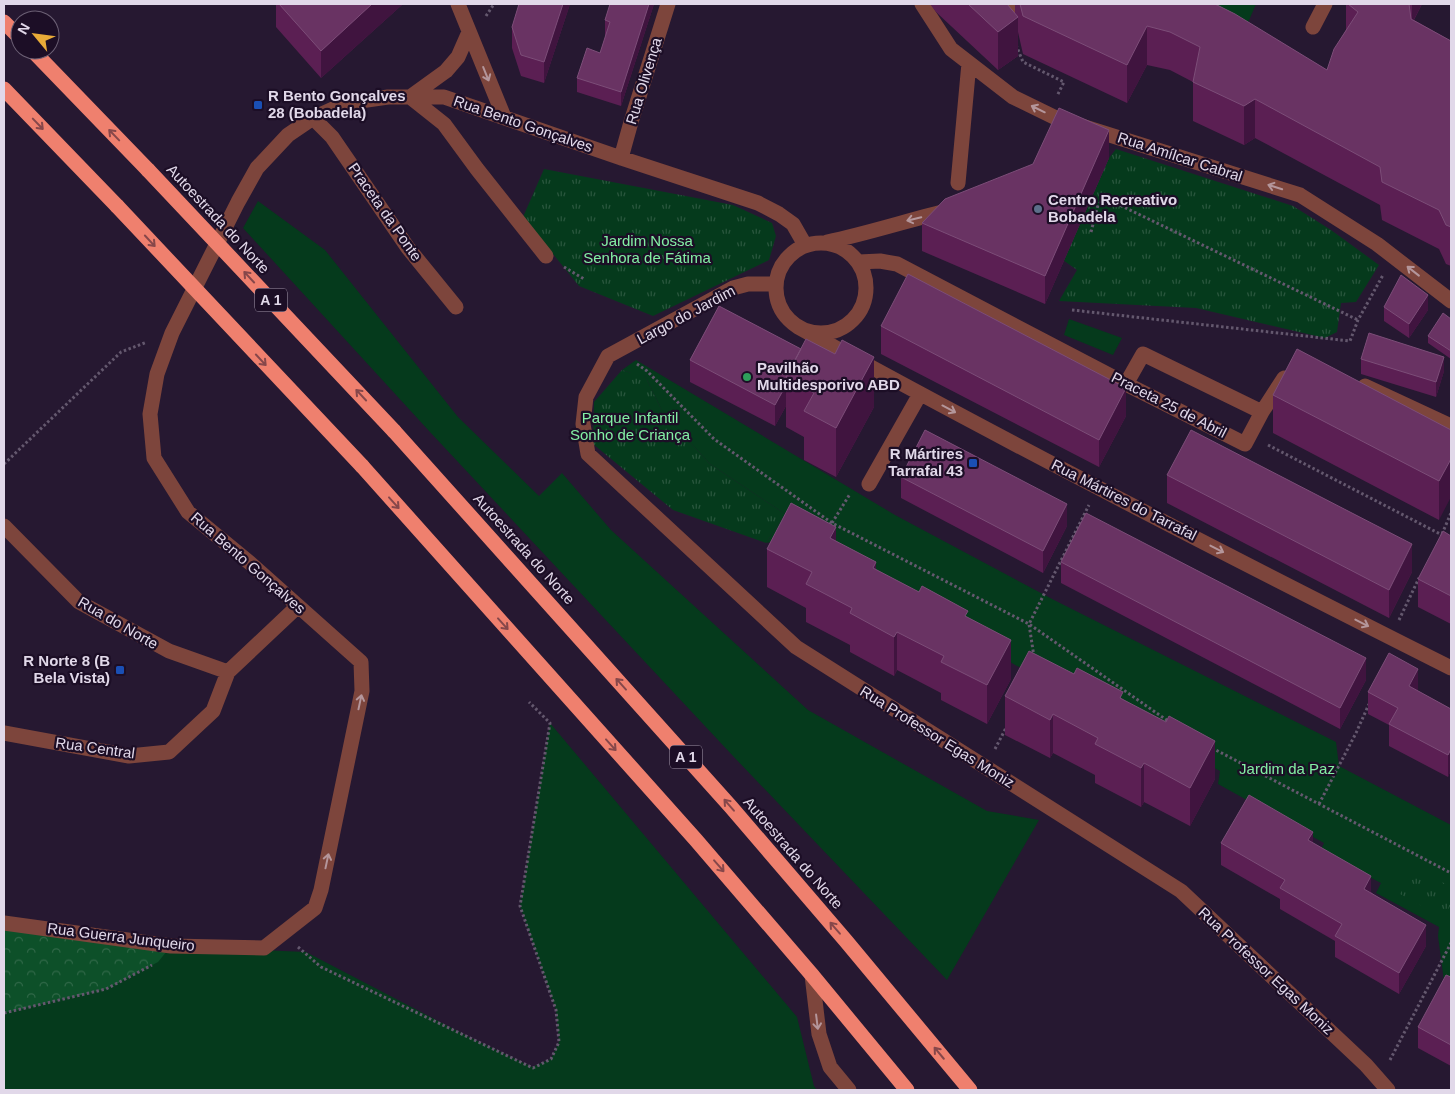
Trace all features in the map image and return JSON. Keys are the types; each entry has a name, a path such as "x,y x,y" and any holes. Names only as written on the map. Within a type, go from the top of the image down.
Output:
{"highway":[{"name":"Autoestrada do Norte","path":"42,60 394,431 731,807 970,1090"},
{"path":"4,89 362,466 696,840 812,975 907,1090"}],"street":[{"path":"458,4 504,117"},
{"name":"Rua Olivença","path":"621,158 668,4"},
{"name":"Rua Amílcar Cabral","path":"922,4 951,49 1013,97 1052,116 1300,195 1394,256 1451,301"},
{"path":"999,4 1047,10"},
{"path":"1313,27 1325,4"},
{"path":"469,32 458,57 446,71 410,97 444,124 546,256"},
{"path":"958,183 969,63"},
{"name":"Rua Bento Gonçalves","path":"315,908 321,890 362,691 361,662 250,563 188,512 154,458 150,414 157,374 172,333 238,202 258,168 288,135 313,118 346,103 388,97 444,97 758,203 793,224 805,245"},
{"path":"1048,134 1052,116"},
{"name":"Praceta da Ponte","path":"313,118 332,137 408,248 456,307"},
{"path":"827,242 840,246 859,262 865,274 867,288 865,301 859,313 850,323 838,330 824,333 811,332 798,327 788,319 776,297 778,271 794,251 816,242 827,242 854,236 963,206"},
{"name":"Praceta 25 de Abril","path":"859,262 880,261 897,264 1245,444 1262,412 1288,371 1298,371"},
{"name":"Largo do Jardim","path":"626,347 733,288 748,284 776,284"},
{"name":"Rua Mártires do Tarrafal","path":"798,327 920,394 1098,487 1451,668"},
{"name":"Rua Professor Egas Moniz","path":"626,347 608,356 586,397 583,424 588,454 796,647 1181,891 1359,1058 1384,1085"},
{"path":"1126,384 1143,354 1262,412"},
{"path":"1354,380 1451,426"},
{"path":"869,484 920,394"},
{"name":"Rua do Norte","path":"4,526 78,602 169,651 228,672"},
{"name":"Rua Central","path":"4,733 129,756 169,752 212,711 228,672 298,606"},
{"name":"Rua Guerra Junqueiro","path":"4,923 171,946 264,948 315,908"},
{"path":"812,975 819,1034 830,1067 849,1090"}],"path":[{"path":"1013,37 1024,62 1064,82 1052,116"},
{"path":"1091,232 1098,205 1105,198 1358,320"},
{"path":"1072,310 1350,341 1358,320 1394,256"},
{"path":"626,347 633,362 647,371 714,439 832,523 1029,624 1175,726"},
{"path":"4,464 121,352"},
{"path":"1249,436 1442,535"},
{"path":"832,523 857,483 869,484"},
{"path":"1035,660 1029,624 1098,487"},
{"path":"1438,542 1451,513"},
{"path":"1390,638 1421,575"},
{"path":"1319,804 1371,700"},
{"path":"282,934 321,967 533,1068 551,1059 559,1042 556,1010 520,906 550,723 529,702"},
{"path":"985,768 1011,718"},
{"path":"1208,746 1451,873"},
{"path":"1384,1085 1451,943"},
{"path":"4,1013 106,989 158,962 171,946"}],"green space":[{"path":"1189,4 1256,4 1235,53"},
{"path":"1116,149 1293,206 1331,230 1379,265 1356,302 1341,303 1337,332 1325,338 1196,308 1059,301 1077,270 1063,260 1109,158"},
{"name":"Jardim Nossa Senhora de Fátima","path":"544,169 733,205 772,223 776,236 769,260 653,316 579,286 523,217"},
{"path":"258,201 325,250 458,417 539,496 562,473 611,530 808,710 987,811 1039,820 947,980 733,756 430,432 243,228"},
{"path":"1069,319 1122,338 1113,355 1064,335"},
{"name":"Jardim da Paz","path":"636,360 895,515 1054,600 1336,742 1339,766 1451,825 1451,999 1446,996 1438,936 1439,927 1376,893 1381,883 1320,852 1324,843 1218,784 1220,771 1042,675 1017,666 841,566 800,536 766,543 785,514 710,464 663,413 645,376 622,370"},
{"name":"Parque Infantil Sonho de Criança","path":"622,370 631,373 636,372 645,376 663,413 710,464 785,514 766,543 673,510 593,444 594,402"},
{"path":"550,723 797,1017 814,1086 817,1090 4,1090 4,1013 106,989 171,946 306,952 469,1037 532,1067 551,1059 559,1042 556,1010 520,906"},
{"path":"1415,867 1451,887 1451,904 1444,918 1400,894"},
{"path":"4,923 171,946 158,962 106,989 4,1013"}],"building":[{"path":"279,4 372,4 321,51"},
{"path":"519,4 563,4 544,62 521,55 512,27"},
{"path":"610,4 649,4 621,92 577,78 587,48 600,53 610,22 605,20"},
{"path":"968,4 1007,4 1018,17 998,32"},
{"path":"1020,4 1215,4 1235,14 1327,70 1334,49 1358,12 1348,4 1409,4 1411,19 1451,41 1451,227 1446,225 1439,210 1382,182 1380,167 1255,99 1244,106 1193,82 1200,47 1170,32 1147,26 1127,65 1023,16"},
{"name":"Centro Recreativo Bobadela","path":"1059,108 1109,130 1045,276 922,223 945,199 1033,164"},
{"path":"908,274 1126,388 1099,440 881,326"},
{"path":"1401,275 1428,295 1409,324 1384,307"},
{"name":"Pavilhão Multidesporivo ABD","path":"719,306 801,349 786,377 786,385 775,405 690,360"},
{"path":"1443,313 1451,319 1451,351 1428,336"},
{"path":"1369,333 1444,357 1436,382 1361,359"},
{"path":"806,339 835,354 842,340 874,357 836,428 804,411 814,393 786,377"},
{"path":"1297,349 1451,430 1451,459 1439,481 1273,395"},
{"path":"925,430 1067,504 1043,551 901,477"},
{"path":"1191,430 1412,544 1389,590 1167,475"},
{"path":"791,503 836,527 830,538 876,562 873,568 919,592 922,586 968,611 965,616 1011,640 987,685 941,662 944,656 897,632 894,637 850,613 852,608 806,584 812,572 767,549"},
{"path":"1086,513 1366,658 1340,708 1061,562"},
{"path":"1443,531 1451,536 1451,596 1418,579"},
{"path":"1029,651 1074,674 1077,668 1123,692 1120,698 1166,722 1169,716 1215,741 1190,788 1144,763 1141,768 1095,744 1098,738 1053,714 1050,720 1005,696"},
{"path":"1389,653 1418,669 1409,686 1451,709 1451,749 1448,755 1389,724 1398,708 1368,692"},
{"path":"1249,795 1313,832 1308,840 1371,876 1364,889 1426,925 1399,973 1335,936 1342,924 1280,888 1285,880 1221,843"},
{"path":"1446,975 1451,977 1451,1045 1418,1027"}],"place":[{"name":"R Bento Gonçalves 28 (Bobadela)","path":"258,105"},
{"name":"Centro Recreativo Bobadela","path":"1038,209"},
{"name":"Pavilhão Multidesporivo ABD","path":"747,377"},
{"name":"R Mártires Tarrafal 43","path":"973,463"},
{"name":"R Norte 8 (B Bela Vista)","path":"120,670"}]}
